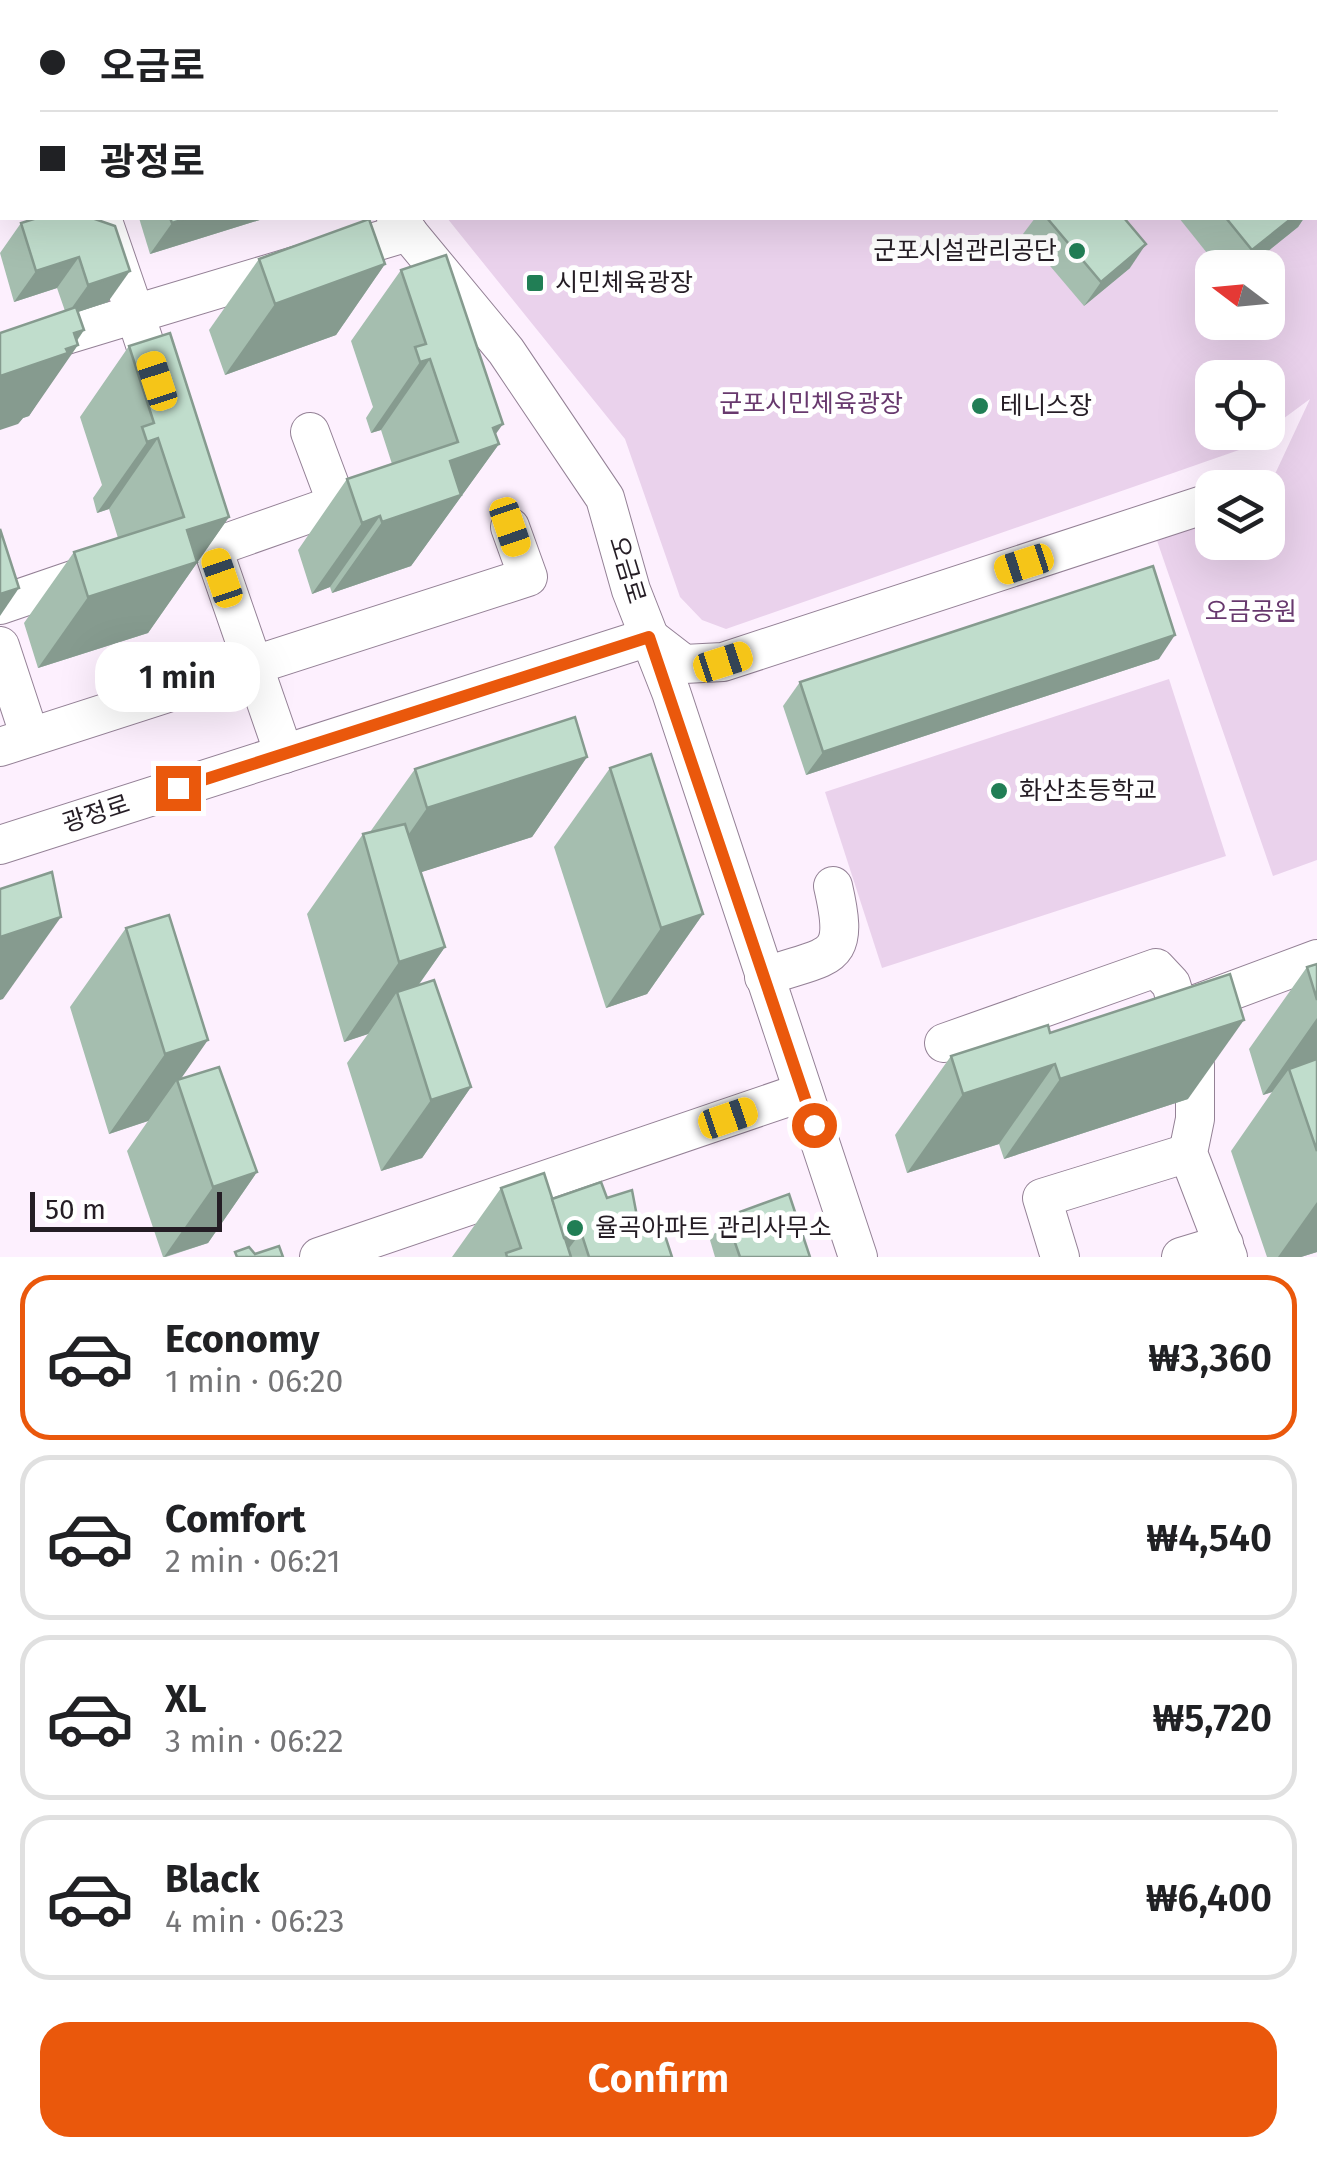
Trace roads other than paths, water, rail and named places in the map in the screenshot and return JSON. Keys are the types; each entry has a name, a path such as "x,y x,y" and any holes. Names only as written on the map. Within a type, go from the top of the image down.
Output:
{"street":[{"path":"103,220 170,422"},
{"path":"0,355 402,225"},
{"name":"오금로","path":"402,225 506,351 605,498 858,1257"},
{"path":"212,548 337,504 310,432"},
{"path":"182,458 284,754"},
{"path":"649,637 684,664 723,662 1195,508"},
{"path":"0,646 15,742 528,576 510,527"},
{"path":"0,605 76,579"},
{"name":"광정로","path":"0,845 649,637"},
{"path":"764,976 830,953 838,944 844,931 833,886"},
{"path":"1176,1012 1317,960"},
{"path":"944,1043 1156,968 1170,984 1195,1065 1195,1119 1188,1153 1226,1250 1181,1257"},
{"path":"318,1257 803,1092"},
{"path":"1060,1257 1042,1198 1188,1153"}],"place":[{"name":"군포시설관리공단","path":"1077,251"},
{"name":"시민체육광장","path":"535,283"},
{"name":"테니스장","path":"980,406"},
{"name":"화산초등학교","path":"999,791"},
{"name":"율곡아파트 관리사무소","path":"575,1228"}],"park label":[{"name":"군포시민체육광장","path":"811,404"},
{"name":"오금공원","path":"1251,612"}]}
